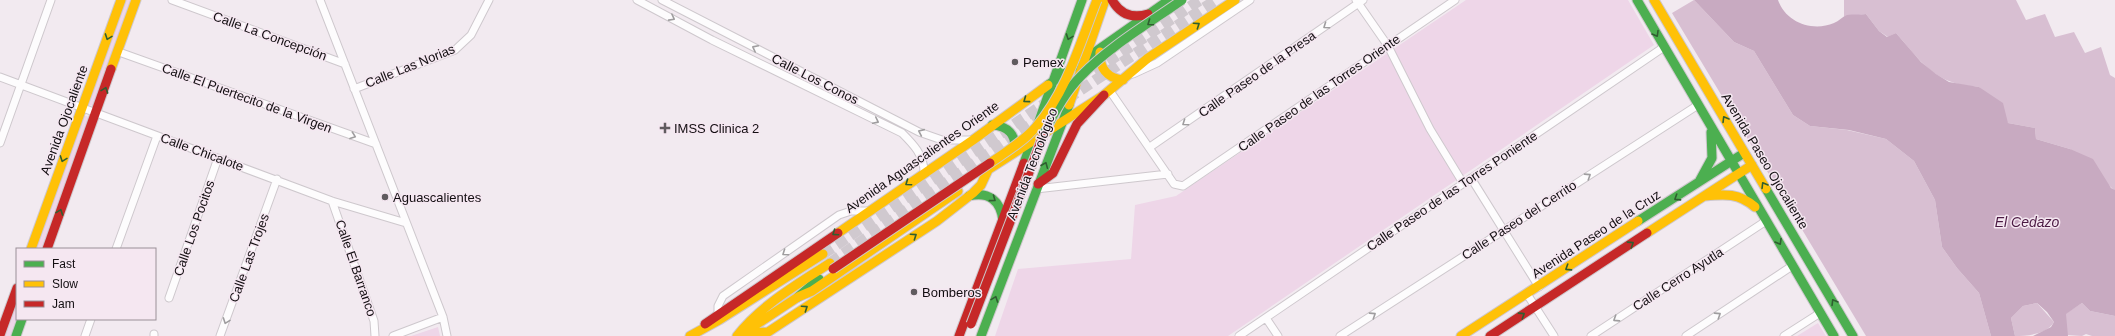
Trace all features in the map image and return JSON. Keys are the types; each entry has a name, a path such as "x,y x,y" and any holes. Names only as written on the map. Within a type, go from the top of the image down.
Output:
{"main road":[{"name":"Avenida Ojocaliente","path":"31,248 121,0"},
{"path":"47,248 119,52 136,0"},
{"name":"Avenida Tecnológico","path":"960,336 972,299 1003,221 1029,144 1054,80 1082,0"},
{"path":"740,335 740,330 772,304 986,166 1020,142 1036,127 1056,99 1068,75 1097,0"},
{"name":"Avenida Tecnológico","path":"981,336 1063,121 1083,59 1105,0"},
{"path":"1112,0 1118,10 1127,16 1138,17 1148,14"},
{"name":"Avenida Aguascalientes Oriente","path":"690,336 718,314 973,140 1083,59 1169,0"},
{"path":"967,336 1040,139 1062,100 1080,77 1098,60 1182,0"},
{"path":"798,297 812,291 988,170 1107,93 1148,58 1235,0"},
{"path":"1636,0 1834,336"},
{"name":"Avenida Paseo Ojocaliente","path":"1654,0 1853,336"},
{"path":"1104,45 1099,58 1102,70 1113,79 1125,78"},
{"path":"1037,186 1048,180 1057,168 1074,129 1082,118 1096,107 1107,93"},
{"path":"1697,185 1713,157 1714,150 1709,124"},
{"path":"992,125 1005,127 1011,132 1015,144 1011,156"},
{"name":"Avenida Paseo de la Cruz","path":"1461,336 1697,185 1744,153"},
{"name":"Avenida Paseo de la Cruz","path":"1490,336 1752,165"},
{"path":"740,335 765,334 937,221 981,185 988,170"},
{"path":"969,196 979,194 993,198 1002,211 1003,221"},
{"path":"1703,196 1731,194 1740,196 1747,200 1765,219"},
{"name":"Avenida Aguascalientes Oriente","path":"690,336 719,320 823,254"},
{"path":"740,335 798,297 831,266"},
{"path":"0,335 16,291"},
{"path":"16,336 22,320"}],"street":[{"path":"0,142 51,0"},
{"name":"Calle La Concepción","path":"172,0 345,64"},
{"path":"320,0 442,317 447,336"},
{"name":"Calle Las Norias","path":"354,89 455,50 471,35 489,0"},
{"name":"Calle Los Conos","path":"637,0 712,40 902,134 920,156 924,165 924,172"},
{"name":"Calle Los Conos","path":"662,0 919,132 942,140 973,140"},
{"path":"1125,78 1157,63 1250,0"},
{"name":"Calle Paseo de las Torres Oriente","path":"1168,174 1174,184 1184,186 1455,0"},
{"path":"1359,1 1388,46 1430,128 1463,183"},
{"name":"Calle Paseo de la Presa","path":"1150,147 1359,1"},
{"path":"712,40 717,29"},
{"name":"Calle Paseo de las Torres Poniente","path":"1239,336 1664,47"},
{"name":"Calle El Puertecito de la Virgen","path":"119,52 376,144"},
{"name":"Calle Chicalote","path":"0,77 277,179 332,201 406,223"},
{"path":"1037,186 1168,174 1150,147 1107,93"},
{"name":"Calle Paseo del Cerrito","path":"1340,336 1698,105"},
{"path":"116,248 157,136"},
{"name":"Calle Los Pocitos","path":"169,298 218,158"},
{"path":"1471,178 1539,287"},
{"name":"Calle Las Trojes","path":"220,336 277,179"},
{"name":"Calle El Barranco","path":"332,201 374,321 375,336"},
{"name":"Calle Cerro Ayutla","path":"1591,336 1765,219"},
{"path":"1686,336 1792,266"},
{"path":"1527,294 1554,336"},
{"path":"1784,336 1820,313"},
{"path":"393,336 442,317"},
{"path":"1266,318 1278,336"},
{"path":"85,336 91,320"}],"shaded area":[{"path":"125,0 132,0 94,106 88,105"},
{"path":"1466,0 1628,0 1654,45 1228,336 995,336 1018,269 1131,259 1135,205 1176,196"},
{"path":"1694,0 1734,42 1754,51 1793,115 1810,126 1847,130 1886,139 1914,161 1935,200 1942,247 1957,268 1979,293 1991,336 1866,336 1672,13"},
{"path":"1844,0 2016,0 2026,20 2045,14 2055,37 2074,32 2085,53 2101,47 2110,75 2115,78 2115,191 2070,149 2036,139 2035,128 2008,123 1979,87 1953,82 1941,77 1926,67 1896,33 1888,37 1879,31 1866,14 1844,17"},
{"path":"83,115 89,117 42,248 35,248"},
{"path":"16,303 16,320 11,336 4,336"},
{"path":"2037,303 2054,322 2047,329 2037,334 2015,336 2011,318 2023,306"},
{"path":"2082,303 2090,311 2115,316 2115,336 2092,336 2086,334 2082,336 2067,335 2065,314"},
{"path":"1818,323 1826,336 1797,336"},
{"path":"438,327 440,336 411,336"}],"water":[{"name":"El Cedazo","path":"1694,0 1778,0 1787,15 1801,24 1809,26 1826,26 1847,15 1866,14 1879,31 1887,37 1896,33 1921,62 1936,74 1949,82 1979,87 2003,103 2008,123 2035,128 2036,139 2070,149 2093,159 2111,188 2115,190 2115,316 2090,311 2082,303 2066,314 2068,336 2033,336 2051,327 2054,322 2047,312 2037,303 2023,306 2011,318 2015,336 1991,336 1979,293 1957,268 1942,247 1935,200 1914,161 1886,139 1849,130 1810,126 1793,115 1754,51 1734,42"}],"tunnel":[{"path":"1094,71 1200,0"},
{"path":"1067,99 1216,0"},
{"path":"823,254 1050,100"},
{"path":"830,263 1040,118"}],"traffic: fast":[{"path":"1024,163 1082,0"},
{"path":"1048,85 1169,0"},
{"path":"1043,136 1059,104 1069,89 1092,65 1117,45 1182,0"},
{"path":"1637,0 1834,336"},
{"path":"981,336 1069,105"},
{"path":"992,125 1003,127 1010,132 1014,140 1014,151"},
{"path":"1700,180 1712,158 1711,132"},
{"path":"1638,221 1744,153"},
{"path":"1766,189 1853,336"},
{"path":"969,196 982,195 993,199 1000,208 1003,221"},
{"path":"798,297 819,279"},
{"path":"16,336 22,320"}],"traffic: slow":[{"path":"31,248 121,0"},
{"path":"111,69 136,0"},
{"path":"990,163 1026,137 1047,113 1072,66 1097,0"},
{"path":"1069,105 1105,0"},
{"path":"986,171 1104,95 1148,58 1235,0"},
{"path":"1654,0 1766,189"},
{"path":"1100,52 1101,63 1105,71 1113,77 1123,80"},
{"path":"838,233 973,140 1048,85"},
{"path":"1647,233 1752,165"},
{"path":"745,333 768,332 937,221 973,193 981,185 988,170"},
{"path":"739,336 798,297 812,291 958,191"},
{"path":"1705,196 1719,195 1737,197 1749,202 1755,207"},
{"path":"1461,336 1638,221"},
{"path":"690,336 719,320 823,254"},
{"path":"737,336 757,314 793,287 830,263"}],"traffic: jam":[{"path":"1112,0 1119,9 1127,14 1137,16 1148,14"},
{"path":"47,248 111,69"},
{"path":"1038,184 1053,173 1077,124 1104,95"},
{"path":"971,324 1043,136"},
{"path":"833,269 990,163"},
{"path":"959,336 1024,163"},
{"path":"705,324 838,233"},
{"path":"1490,336 1647,233"},
{"path":"0,335 16,291"}],"place":[{"name":"Pemex","path":"1015,62"},
{"name":"IMSS Clinica 2","path":"665,128"},
{"name":"Aguascalientes","path":"385,197"},
{"name":"Bomberos","path":"914,292"}]}
